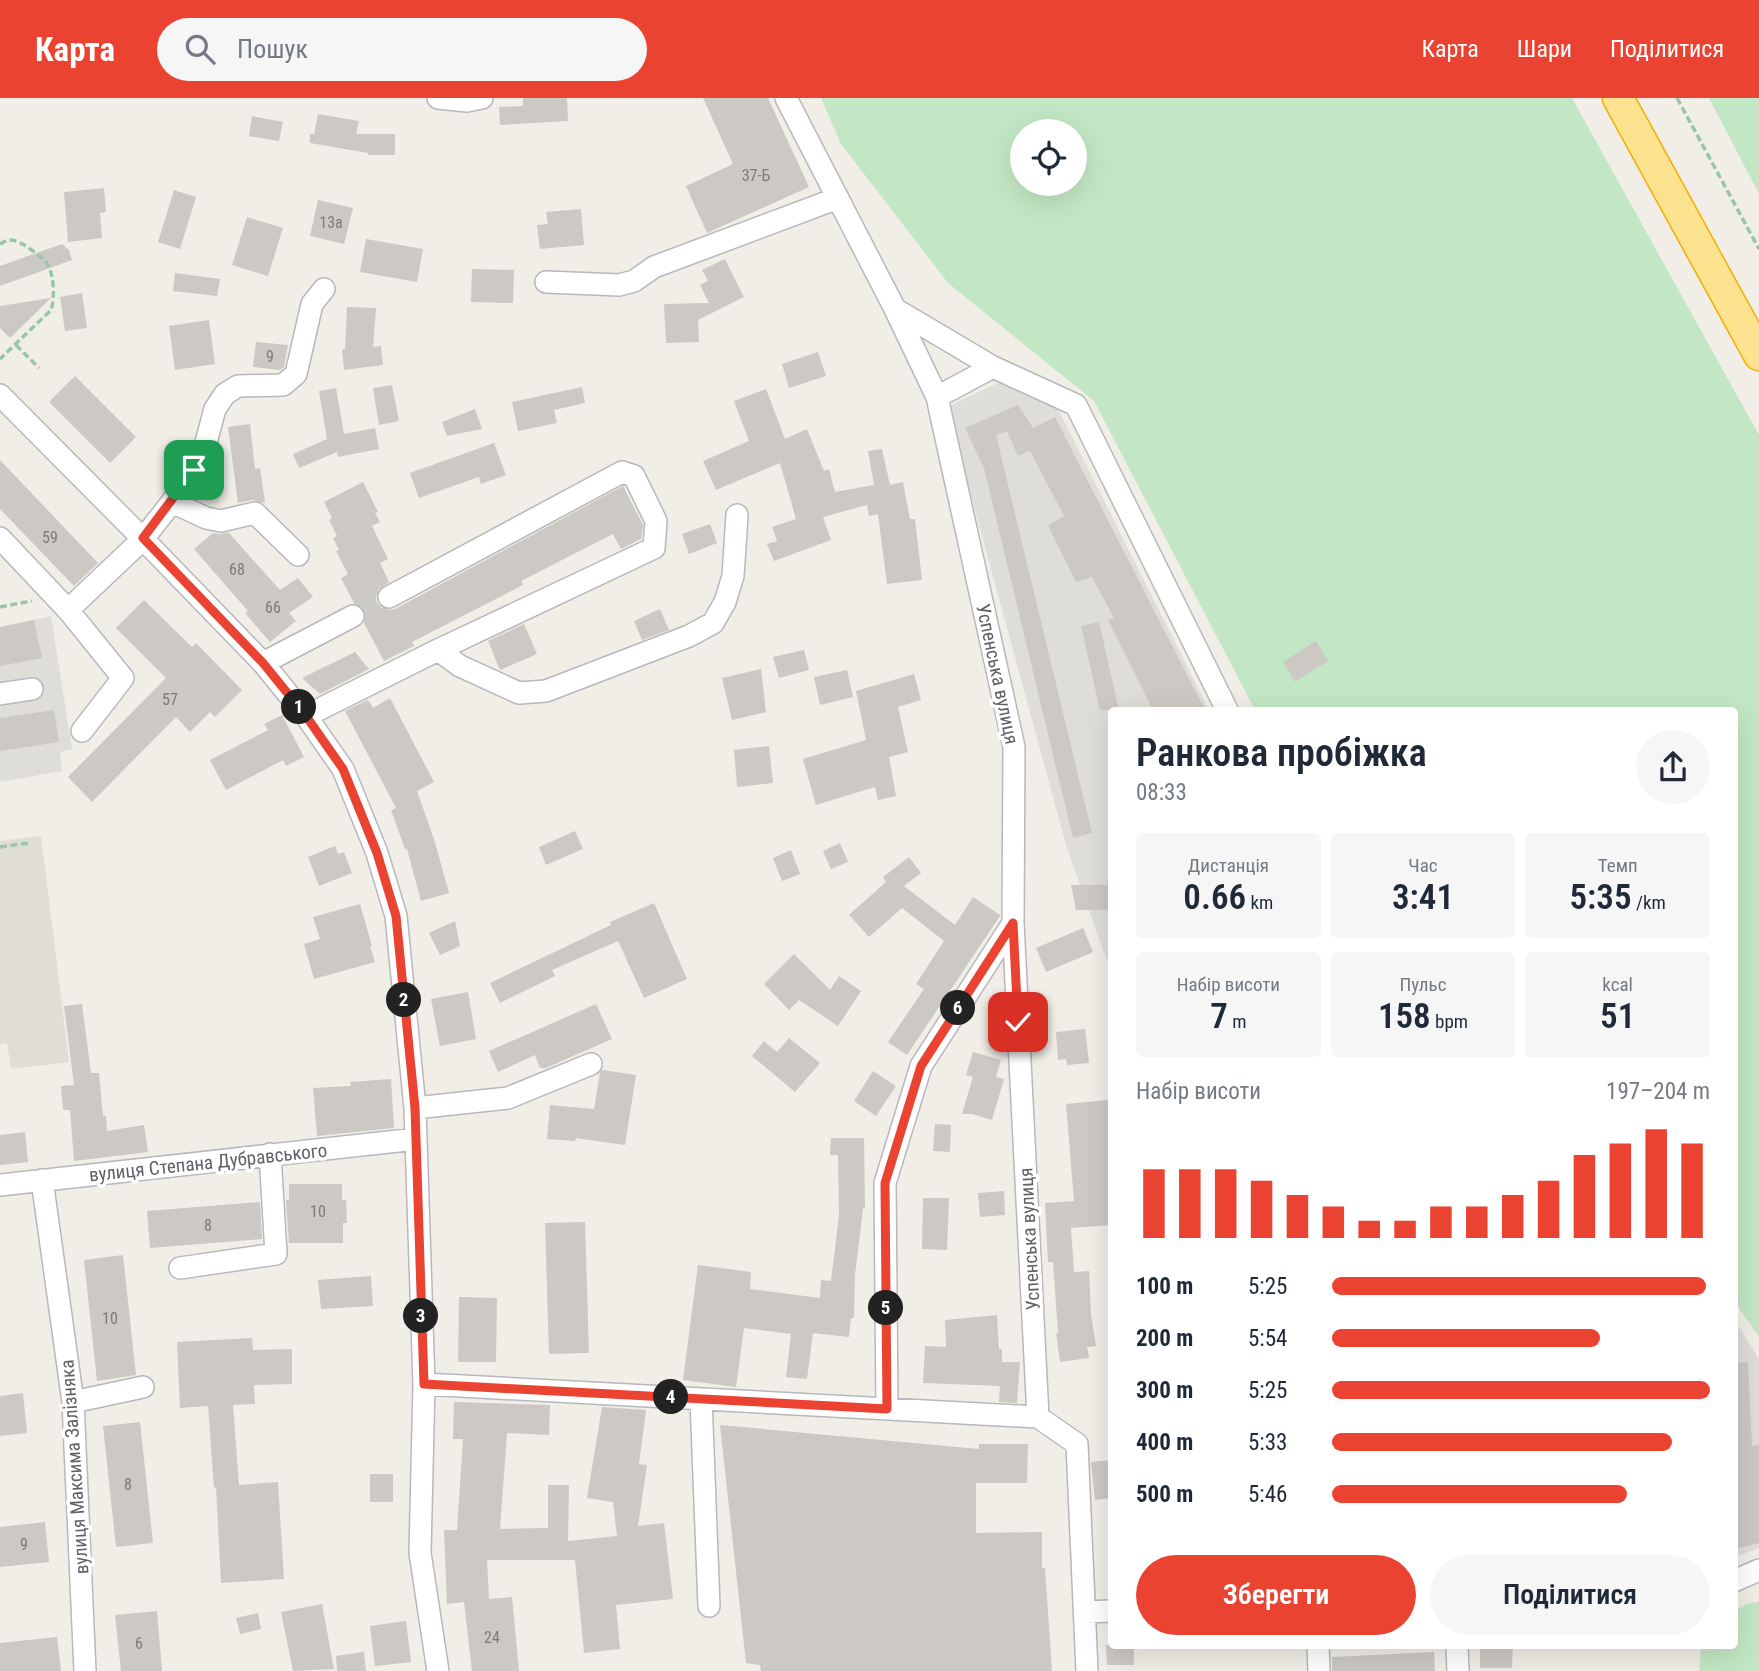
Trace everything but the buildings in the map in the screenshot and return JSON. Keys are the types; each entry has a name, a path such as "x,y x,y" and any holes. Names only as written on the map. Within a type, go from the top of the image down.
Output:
{"highway":[{"path":"1618,98 1759,355"}],"street":[{"path":"438,98 467,101 482,98"},
{"name":"Успенська вулиця","path":"786,98 895,309 937,397 1014,747 1013,923 1038,1417"},
{"path":"546,282 619,285 634,281 654,267 838,198"},
{"path":"62,604 143,538 172,502 202,457 215,409 225,394 238,386 283,385 296,374 312,304 324,289"},
{"path":"895,309 993,367 1076,405 1226,707"},
{"path":"937,397 993,367"},
{"path":"0,394 263,663 306,716 343,769 377,853 396,916 415,1108 424,1384 420,1553 438,1671"},
{"path":"306,716 654,548 656,521 634,476 622,472 389,597"},
{"path":"172,502 206,518 221,521 255,513 298,555"},
{"path":"438,650 460,666 519,693 546,691 689,636 713,622 726,602 733,576 737,515"},
{"path":"0,538 62,604 123,678 82,731"},
{"path":"263,663 353,616"},
{"path":"0,694 32,689"},
{"path":"887,1409 885,1183 921,1066 1013,923"},
{"path":"415,1108 508,1098 591,1064"},
{"name":"вулиця Степана Дубравського","path":"0,1185 416,1139"},
{"path":"180,1268 276,1254 271,1154"},
{"name":"вулиця Максима Залізняка","path":"43,1180 73,1402 85,1671"},
{"path":"424,1384 1038,1417 1077,1444 1087,1671"},
{"path":"73,1402 143,1387"},
{"path":"701,1399 709,1606"},
{"path":"1738,1579 1759,1570"},
{"path":"1085,1612 1108,1611"},
{"path":"1318,1649 1319,1671"},
{"path":"1457,1649 1458,1671"}],"path":[{"path":"1677,98 1759,249"},
{"path":"0,244 9,240 16,242 38,255 48,266 54,302 51,310 0,359"},
{"path":"15,344 39,368"},
{"path":"0,607 62,604"},
{"path":"0,847 29,843"}],"shaded area":[{"path":"1002,381 1041,395 1058,409 1207,707 1108,707 1108,961 1066,845 947,407"},
{"path":"51,616 72,749 60,752 62,771 0,782 0,627"},
{"path":"41,836 69,1062 11,1069 7,1043 0,1044 0,841"},
{"path":"1738,1325 1759,1359 1759,1548 1738,1556"}],"green space":[{"path":"821,98 1572,98 1759,435 1759,1337 1738,1307 1738,707 1253,707 1094,401 948,283 841,144"},
{"path":"1709,98 1759,98 1759,194"},
{"path":"1759,1602 1759,1671 1699,1671 1702,1649 1738,1649 1738,1609 1749,1603"}],"tunnel":[{"path":"353,616 389,597"}],"route":[{"path":"194,470 143,538 263,663 306,716 343,769 377,853 396,916 415,1108 424,1384 887,1409 885,1183 921,1066 1013,923 1018,1022"}]}
